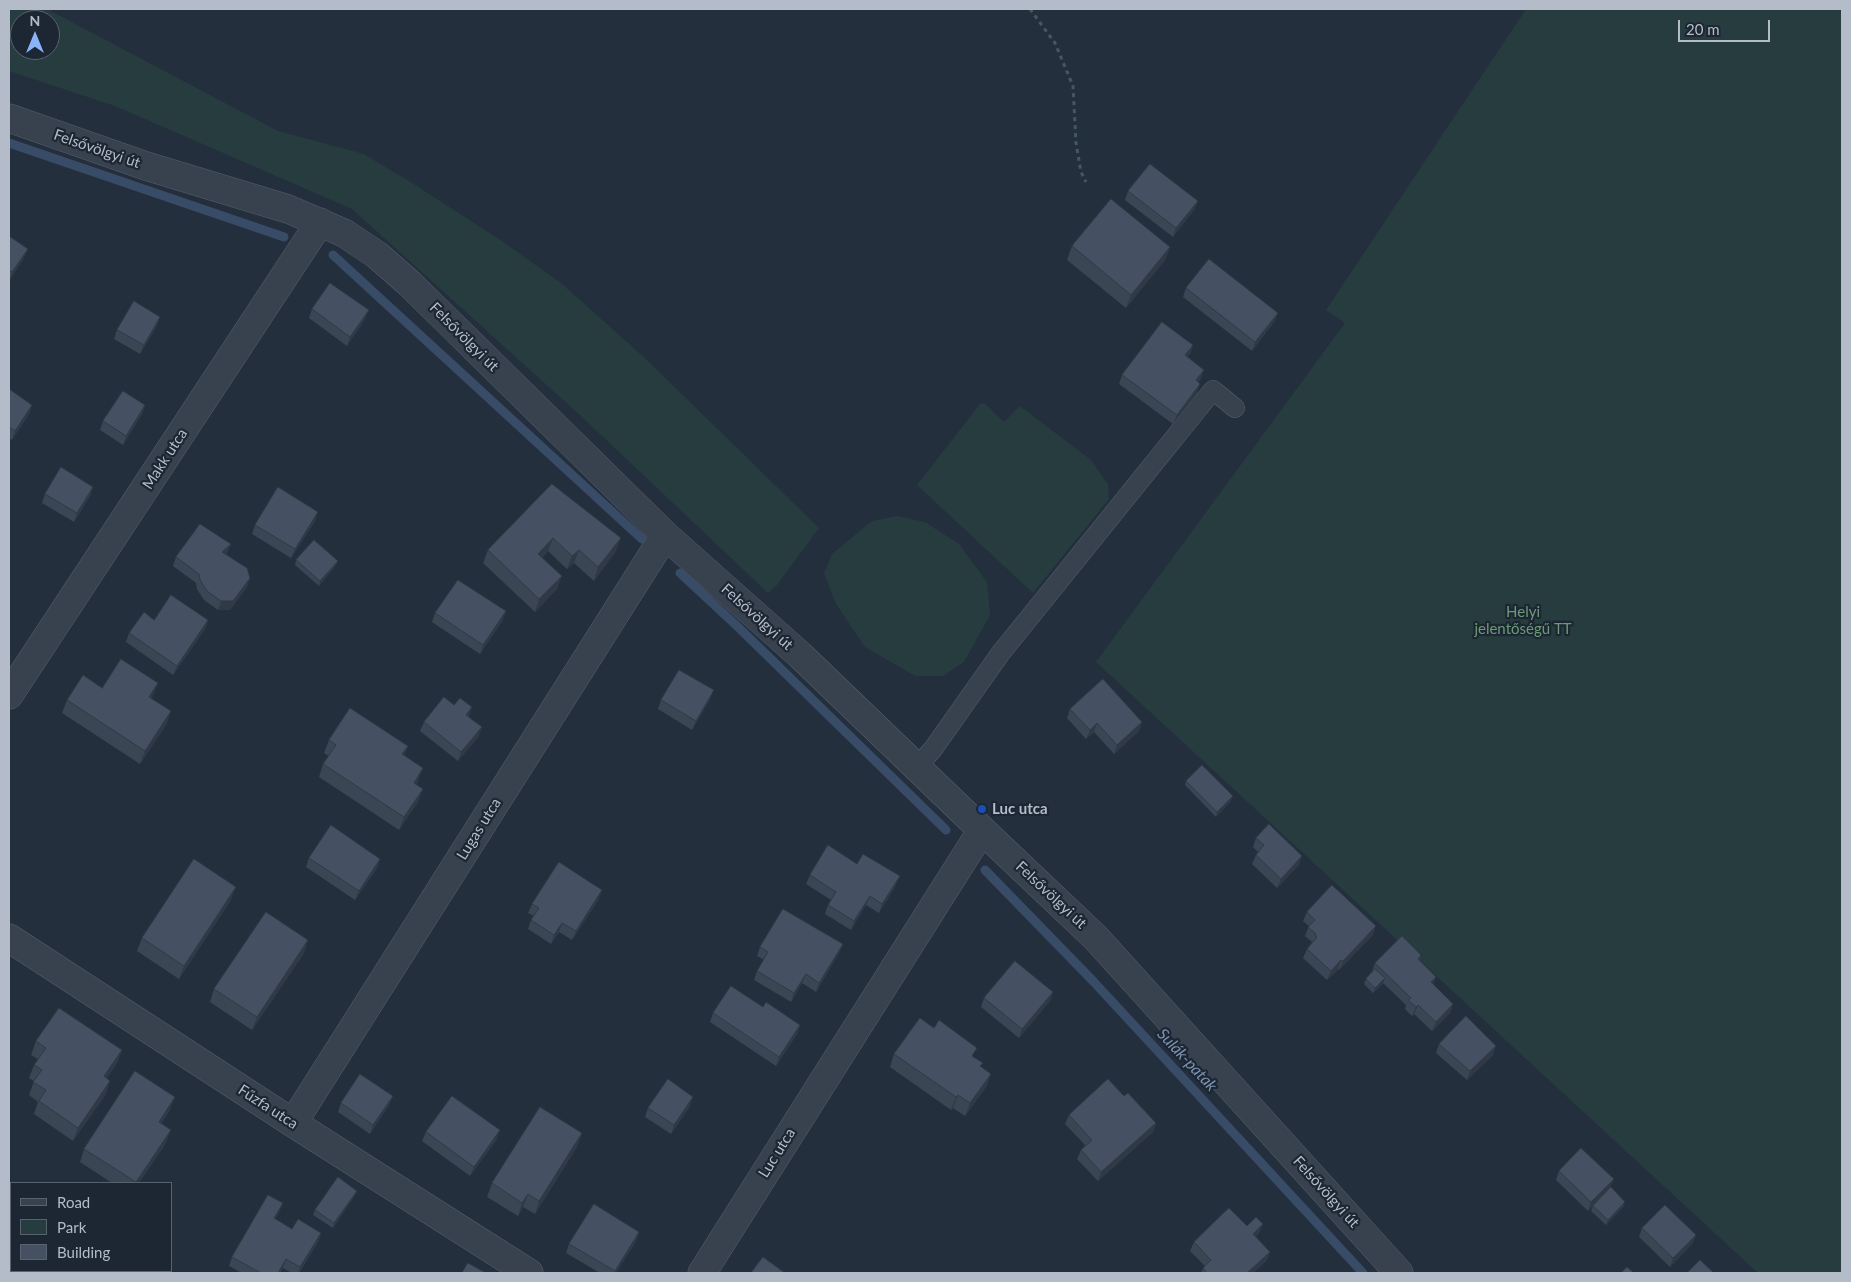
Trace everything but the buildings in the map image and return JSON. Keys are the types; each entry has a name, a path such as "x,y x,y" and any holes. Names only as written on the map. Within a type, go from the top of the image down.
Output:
{"street":[{"name":"Felsővölgyi út","path":"9,118 146,166 288,209 344,233 377,255 410,284 665,535 800,655 916,768 1096,938 1399,1273"},
{"name":"Makk utca","path":"9,695 320,222"},
{"name":"Lugas utca","path":"292,1122 665,535"},
{"name":"Luc utca","path":"702,1273 982,830"},
{"name":"Fűzfa utca","path":"9,938 529,1273"}],"lane":[{"path":"916,768 933,749 1000,654 1212,390 1235,408"}],"path":[{"path":"1030,9 1055,42 1073,86 1076,143 1081,172 1086,182"}],"green space":[{"path":"9,9 49,10 10,10 10,60 60,60 60,16 278,131 364,154 412,183 502,241 561,283 647,360 819,528 777,585 768,593 582,417 352,209 115,106 9,71"},
{"name":"Helyi jelentőségű TT","path":"1526,9 1842,9 1842,1273 1758,1273 1096,662 1345,323 1326,310"},
{"path":"984,403 1004,422 1020,406 1091,460 1108,484 1109,499 1033,593 917,485 980,404"},
{"path":"897,516 925,522 959,544 987,582 990,615 964,662 943,676 915,676 865,647 836,604 824,573 832,554 872,521"}],"waterway":[{"path":"9,143 284,237"},
{"path":"333,255 642,539"},
{"path":"680,573 736,625 946,830"},
{"name":"Sulák-patak","path":"985,870 1093,981 1363,1273"}],"place":[{"name":"Luc utca","path":"982,809"}]}
